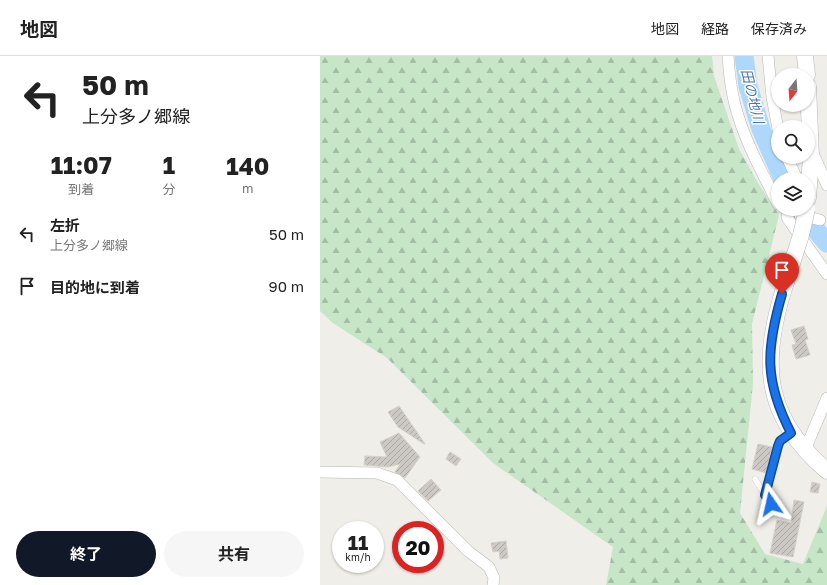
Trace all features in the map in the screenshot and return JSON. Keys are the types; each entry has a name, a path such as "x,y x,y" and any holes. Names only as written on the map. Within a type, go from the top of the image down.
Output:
{"main road":[{"path":"805,56 806,68"},
{"path":"797,216 801,235 774,327 770,368 772,384 777,402 791,433 805,450 827,471"}],"street":[{"path":"728,56 735,107 754,155 771,190"},
{"path":"768,56 772,97 776,120"},
{"path":"815,160 827,185"},
{"path":"815,212 823,223"},
{"path":"787,216 827,274"},
{"path":"806,216 823,223"},
{"path":"805,450 827,398"},
{"path":"320,472 377,474 397,480 468,550 489,567 494,578 493,585"}],"lane":[{"path":"765,495 779,443 791,433"},
{"path":"755,479 780,515"}],"green space":[{"path":"320,56 712,56 714,76 739,149 771,203 771,216 779,216 752,324 753,383 740,513 765,554 803,564 827,506 827,585 606,585 613,547 493,463 387,358 333,323 320,311"}],"building":[{"path":"804,326 808,339 805,340 810,355 796,359 792,345 796,344 791,330"},
{"path":"399,406 425,444 398,427 388,412"},
{"path":"399,433 420,457 405,478 395,472 400,464 388,467 364,465 365,456 387,457 380,442"},
{"path":"758,444 772,447 766,473 752,469"},
{"path":"450,452 461,459 456,466 446,459"},
{"path":"431,479 441,490 428,501 418,491"},
{"path":"812,482 820,484 818,493 810,492"},
{"path":"794,500 804,502 793,557 770,553 777,520 791,523"},
{"path":"506,541 508,558 500,559 499,551 493,552 491,543"}],"waterway":[{"name":"田の地川","path":"744,56 748,86 761,129 780,172"},
{"name":"田の地川","path":"804,216 827,243"}],"route":[{"path":"771,504 765,495 778,446 780,441 791,433 782,417 777,402 772,384 770,368 771,341 782,294"}]}
